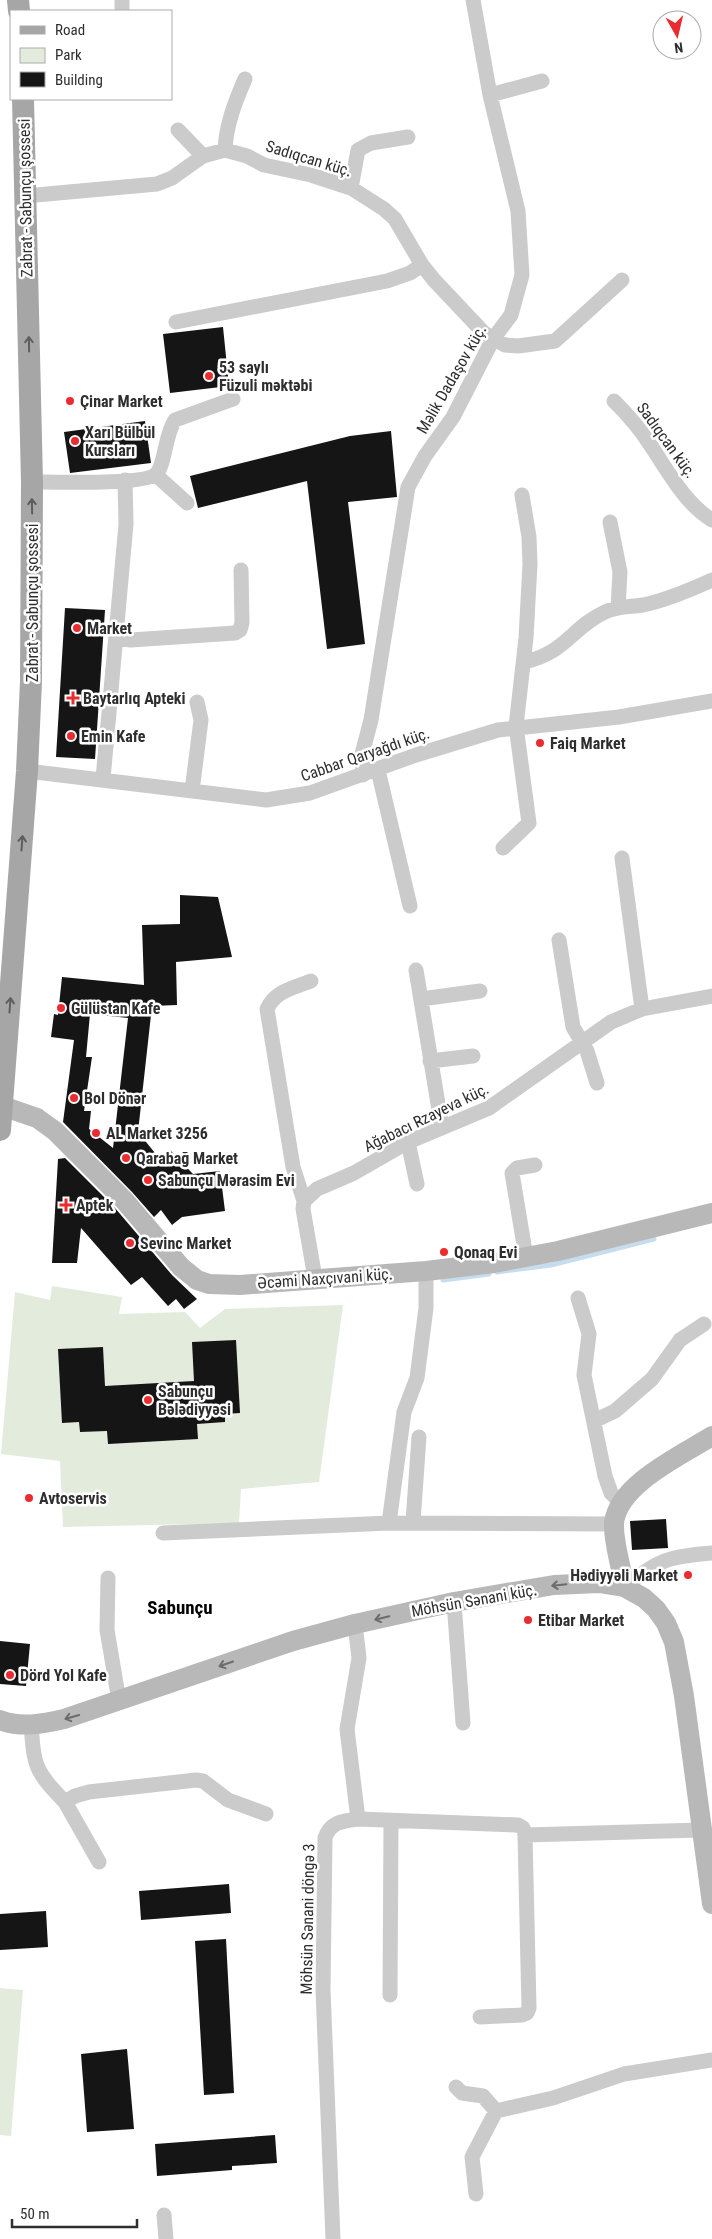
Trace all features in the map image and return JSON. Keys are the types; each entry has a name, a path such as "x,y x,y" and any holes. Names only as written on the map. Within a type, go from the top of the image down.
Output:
{"main road":[{"name":"Zabrat - Sabunçu şossesi","path":"0,1130 27,772 32,672 32,482 23,100"}],"street":[{"name":"Məlik Dadaşov küç.","path":"363,775 362,754 371,720 408,487 425,456 453,417 493,339 511,315 516,304 522,275 518,211 490,95 473,0"},
{"path":"25,196 158,184 172,178 203,156 224,150 225,135 233,105 246,79"},
{"path":"490,95 542,81"},
{"path":"178,130 203,156"},
{"path":"351,188 358,150 371,143 408,137"},
{"name":"Sadıqcan küç.","path":"224,150 247,156 264,165 312,175 351,188 384,209 395,219 422,265 473,322 493,339 505,345 518,346 556,341 622,280"},
{"path":"176,322 387,281 410,273 422,265"},
{"path":"32,482 145,479 156,475 161,466 170,428 175,420 233,399"},
{"name":"Sadıqcan küç.","path":"614,401 636,424 662,464 688,498 712,520"},
{"path":"156,475 187,503"},
{"path":"103,779 126,524 125,480"},
{"path":"503,848 529,823 516,726 516,708 524,662 530,564 529,537 522,495"},
{"path":"610,522 620,572 618,608"},
{"path":"116,638 131,640 235,633 240,630 242,623 241,570"},
{"path":"524,662 540,659 556,651 597,617 618,608 645,605 688,591 712,580"},
{"name":"Cabbar Qaryağdı küç.","path":"27,772 103,779 246,799 266,800 310,793 472,736 516,726 619,717 712,701"},
{"path":"192,791 201,728 197,702"},
{"path":"378,770 410,906"},
{"path":"622,858 642,1009"},
{"path":"559,940 570,1016 587,1052 598,1083"},
{"path":"416,970 442,1128"},
{"path":"311,981 282,992 271,1000 267,1009 293,1167 304,1201 304,1220 315,1278"},
{"path":"421,999 480,991"},
{"name":"Ağabacı Rzayeva küç.","path":"304,1201 318,1189 346,1177 408,1142 489,1108 612,1022 642,1009 712,996"},
{"path":"430,1061 473,1056"},
{"name":"Əcəmi Naxçıvani küç.","path":"1,1106 37,1118 55,1131 124,1200 181,1267 197,1280 222,1286 426,1271 526,1257 712,1213"},
{"path":"408,1142 417,1184"},
{"path":"526,1257 512,1173 517,1168 535,1165"},
{"path":"389,1523 404,1412 417,1378 426,1308 426,1271"},
{"path":"578,1298 589,1334 584,1375 608,1486 620,1502"},
{"path":"594,1421 615,1411 627,1401 652,1378 680,1340 704,1324"},
{"path":"712,1436 647,1478 620,1502 614,1524 624,1588 654,1565 664,1560 712,1553"},
{"path":"413,1522 419,1437"},
{"path":"163,1533 413,1522 614,1524"},
{"path":"108,1578 107,1630 119,1700"},
{"name":"Möhsün Sənani küç.","path":"0,1720 15,1724 31,1724 64,1719 293,1641 355,1624 454,1602 579,1583 599,1583 624,1588 644,1598 656,1609 666,1623 674,1642 684,1696 701,1830 709,1859 712,1904"},
{"path":"454,1602 463,1723"},
{"path":"355,1624 359,1658 347,1729 358,1819"},
{"path":"31,1724 34,1761 48,1785 65,1802 99,1862"},
{"path":"65,1802 74,1796 89,1792 196,1780 208,1784 228,1800 266,1814"},
{"name":"Möhsün Sənani döngə 3","path":"333,2239 323,1990 325,1838 327,1830 333,1824 358,1819 518,1825 523,1828 525,1835"},
{"path":"390,1996 391,1821"},
{"path":"480,2017 522,2015 527,2013 529,2008 525,1835 701,1830"},
{"path":"476,2194 472,2157 496,2112 515,2105 553,2098 624,2074 712,2060"},
{"path":"456,2087 462,2093 483,2096 496,2112"},
{"path":"164,2215 166,2239"}],"green space":[{"path":"52,1286 122,1297 119,1314 185,1312 200,1328 225,1309 343,1305 319,1482 241,1489 239,1523 63,1527 60,1461 1,1454 15,1292 50,1300"},
{"path":"0,1988 23,1990 11,2136 0,2135"}],"building":[{"path":"223,327 229,386 170,393 163,334"},
{"path":"145,421 151,463 70,473 64,432"},
{"path":"391,431 397,497 348,502 365,644 327,649 307,481 198,508 190,476 350,436"},
{"path":"65,608 105,610 95,759 56,757"},
{"path":"180,895 218,897 232,957 176,962 177,1005 152,1006 138,1132 159,1158 170,1150 193,1174 220,1171 225,1211 182,1217 172,1225 161,1210 154,1217 63,1122 74,1040 51,1037 54,1014 58,1015 62,977 144,985 142,925 180,924","holes":["90,1014 128,1018 113,1148 89,1129 91,1111 84,1111 92,1057 86,1057"]},
{"path":"65,1158 115,1208 172,1275 197,1299 184,1309 176,1299 168,1306 142,1277 131,1285 81,1228 77,1263 52,1263 58,1159"},
{"path":"236,1340 240,1413 225,1414 225,1422 197,1424 198,1439 108,1444 107,1431 80,1432 79,1422 62,1423 58,1349 103,1347 105,1386 194,1381 192,1342"},
{"path":"666,1519 668,1548 632,1550 630,1521"},
{"path":"0,1641 30,1644 26,1686 0,1684"},
{"path":"229,1884 231,1913 141,1920 139,1891"},
{"path":"46,1911 48,1947 0,1950 0,1914"},
{"path":"226,1939 234,2093 204,2095 195,1941"},
{"path":"127,2049 134,2129 87,2132 81,2054"},
{"path":"275,2135 277,2163 232,2166 232,2170 157,2176 155,2144"}],"waterway":[{"path":"497,1272 551,1265 654,1239"},
{"path":"443,1280 489,1274"}],"place":[{"name":"53 saylı Füzuli məktəbi","path":"209,376"},
{"name":"Çinar Market","path":"70,401"},
{"name":"Xarı Bülbül Kursları","path":"75,441"},
{"name":"Market","path":"77,628"},
{"name":"Baytarlıq Apteki","path":"73,698"},
{"name":"Emin Kafe","path":"71,736"},
{"name":"Faiq Market","path":"540,743"},
{"name":"Gülüstan Kafe","path":"61,1008"},
{"name":"Bol Dönər","path":"74,1098"},
{"name":"AL Market 3256","path":"96,1133"},
{"name":"Qarabağ Market","path":"126,1158"},
{"name":"Sabunçu Mərasim Evi","path":"148,1180"},
{"name":"Aptek","path":"66,1205"},
{"name":"Sevinc Market","path":"130,1243"},
{"name":"Qonaq Evi","path":"444,1252"},
{"name":"Sabunçu Bələdiyyəsi","path":"148,1400"},
{"name":"Avtoservis","path":"29,1498"},
{"name":"Hədiyyəli Market","path":"688,1575"},
{"name":"Etibar Market","path":"528,1620"},
{"name":"Dörd Yol Kafe","path":"10,1675"}],"district":[{"name":"Sabunçu","path":"180,1607"}]}
